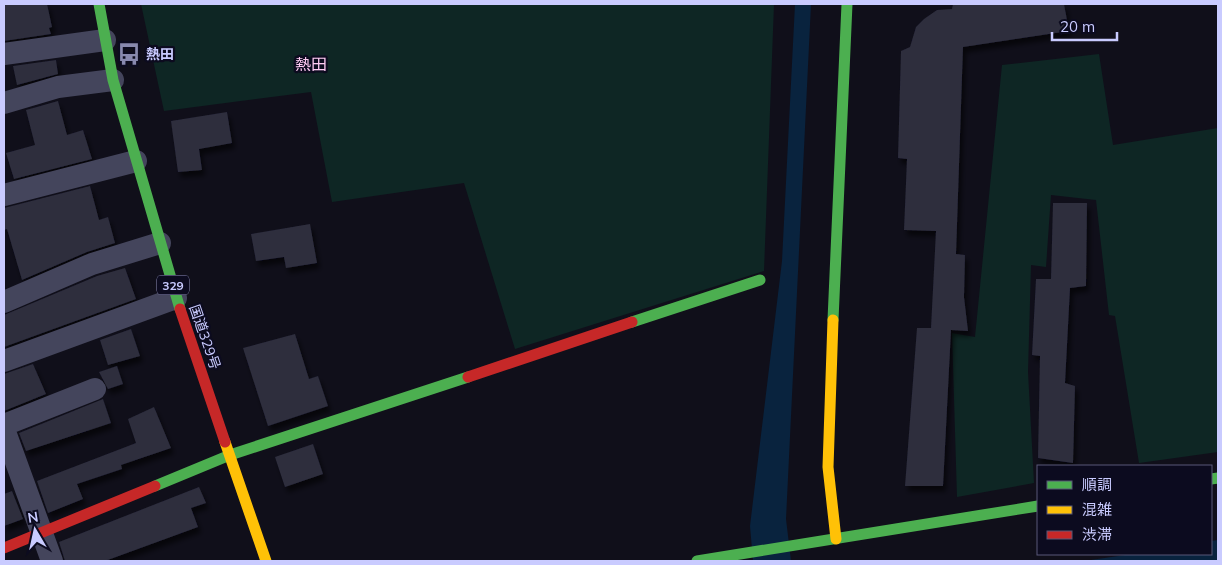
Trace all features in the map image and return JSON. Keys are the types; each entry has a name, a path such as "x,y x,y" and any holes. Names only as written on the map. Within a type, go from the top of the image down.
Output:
{"main road":[{"name":"国道329号","path":"99,4 113,80 176,298 266,561"},
{"path":"836,539 828,467 828,440 847,4"},
{"path":"4,548 230,455 760,280"},
{"path":"697,561 1037,506"}],"street":[{"path":"4,54 105,40"},
{"path":"4,102 58,87 113,80"},
{"path":"4,195 136,161"},
{"path":"4,302 92,264 160,242"},
{"path":"4,361 176,298"},
{"path":"4,425 94,389"},
{"path":"4,429 43,531 52,561"}],"green space":[{"path":"141,4 774,4 764,271 515,349 464,183 332,202 311,92 164,111"},
{"path":"1099,54 1113,145 1218,128 1218,452 1139,463 1115,316 1109,315 1096,200 1051,195 1046,267 1031,265 1028,372 1034,483 957,497 952,333 975,337 1002,65"}],"water":[{"path":"795,4 811,4 786,519 791,561 753,561 750,526 782,261"},
{"path":"1218,540 1218,561 1084,561 1125,555 1212,555 1212,541"}],"building":[{"path":"4,4 47,4 52,27 49,28 51,34 4,41"},
{"path":"953,4 1064,4 1069,31 963,47 956,254 965,255 964,297 968,331 951,330 943,486 905,486 917,328 931,328 936,231 904,230 907,159 898,158 901,51 910,47 916,27 924,19 937,10 952,9"},
{"path":"56,60 58,74 17,85 13,66"},
{"path":"58,101 67,135 83,130 92,159 14,179 6,153 35,145 26,110"},
{"path":"227,112 232,143 199,149 202,170 178,172 171,121"},
{"path":"90,186 99,220 108,217 115,243 87,252 22,280 7,229 4,230 4,208"},
{"path":"1053,203 1087,203 1086,286 1070,288 1065,383 1075,386 1073,463 1038,458 1040,356 1032,355 1036,279 1051,279"},
{"path":"310,224 317,263 286,268 284,257 256,261 251,234"},
{"path":"125,268 136,299 4,347 4,315 97,276"},
{"path":"131,329 140,356 108,365 100,340"},
{"path":"295,334 309,379 318,376 328,406 268,426 243,348"},
{"path":"33,364 46,394 4,411 4,374"},
{"path":"117,366 123,384 108,389 99,372"},
{"path":"103,399 111,423 26,451 19,433"},
{"path":"154,407 171,448 121,465 122,469 77,484 83,499 48,513 37,481 136,443 128,419"},
{"path":"313,444 323,474 285,487 275,457"},
{"path":"199,487 206,503 191,508 198,527 105,561 65,561 59,542"},
{"path":"12,491 23,519 4,526 4,494"}],"traffic: fast":[{"path":"99,4 113,80 180,309"},
{"path":"833,320 847,4"},
{"path":"632,322 760,280"},
{"path":"155,486 230,455 468,377"},
{"path":"1212,479 1218,478"},
{"path":"697,561 1037,506"}],"traffic: slow":[{"path":"833,320 828,467 836,539"},
{"path":"225,442 266,561"}],"traffic: jam":[{"path":"180,309 225,442"},
{"path":"468,377 632,322"},
{"path":"4,548 155,486"}],"place":[{"name":"熱田","path":"129,54"}],"district":[{"name":"熱田","path":"311,64"}]}
